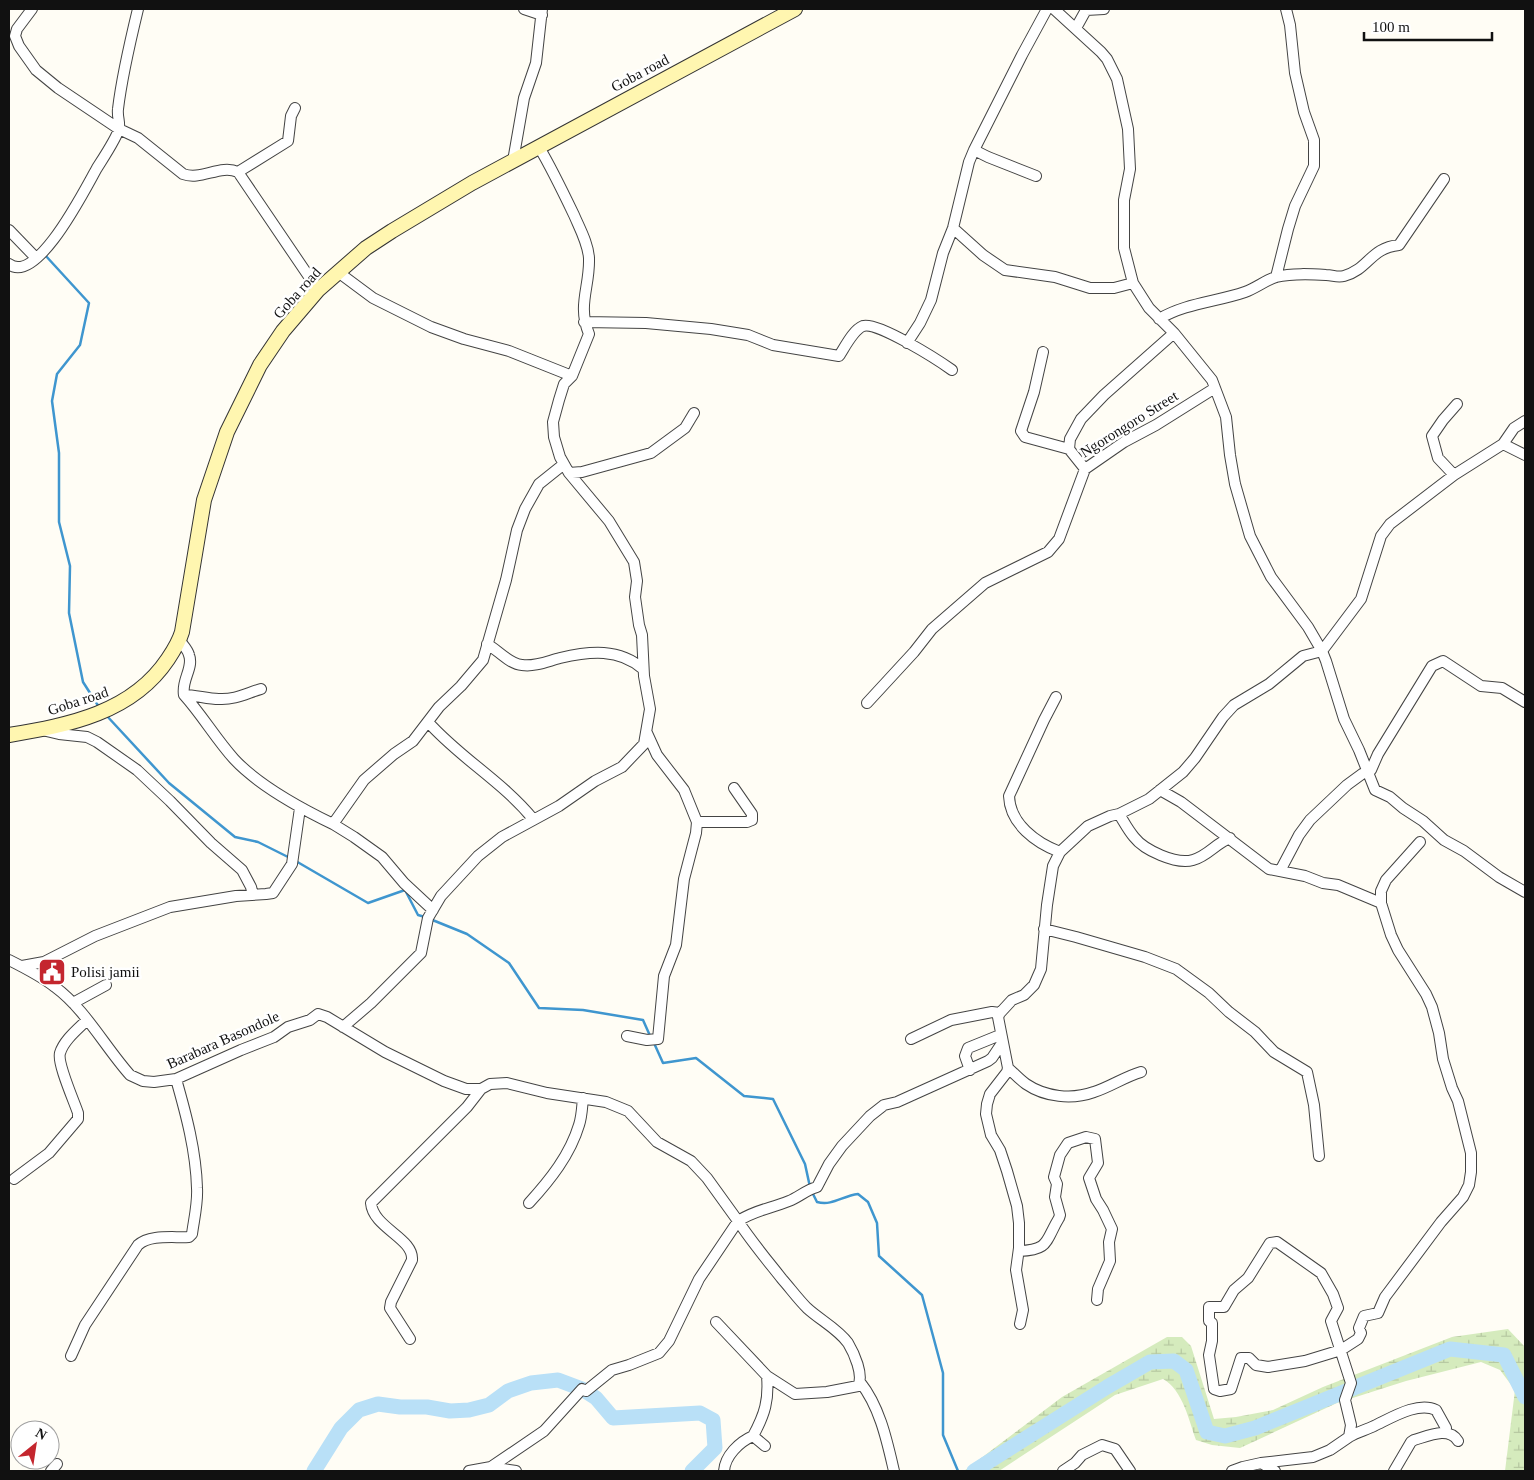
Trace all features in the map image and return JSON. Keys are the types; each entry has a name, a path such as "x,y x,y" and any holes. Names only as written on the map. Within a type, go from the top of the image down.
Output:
{"main road":[{"name":"Goba road","path":"9,735 41,730 97,715 123,702 159,672 180,641 189,598 204,500 226,432 260,365 283,331 318,290 366,248 392,231 513,161 795,9"}],"street":[{"path":"32,9 17,29 15,36 19,46 32,64 51,83 119,129 138,138 179,172 186,175 194,176 224,170 238,172 288,141 290,119 295,108"},
{"path":"9,264 16,268 21,268 50,245 119,129 118,110 127,55 138,9"},
{"path":"513,161 524,98 536,64 542,12 524,9"},
{"path":"907,343 920,324 931,300 974,150 1022,54 1048,9"},
{"path":"1054,9 1107,59 1117,79 1128,129 1130,169 1124,200 1124,248 1133,283 1149,308 1174,333 1212,380 1226,417 1235,484 1250,536 1271,577 1308,627 1322,651 1344,719 1375,790 1390,797 1423,821 1444,840 1464,851 1499,877 1525,892"},
{"path":"1076,28 1086,10 1104,9"},
{"path":"1276,277 1295,206 1314,166 1314,140 1304,112 1297,81 1290,25 1286,9"},
{"path":"481,1089 466,1089 444,1081 385,1052 343,1026 371,1004 422,953 428,918 441,896 478,856 502,837 559,806 595,781 622,767 644,744 648,733 650,709 643,669 642,635 635,597 637,581 634,562 609,521 566,469 554,437 554,422 564,384 572,376 589,334 584,322 583,296 589,257 587,245 561,188 539,147"},
{"path":"974,150 1036,176"},
{"path":"238,172 318,290"},
{"path":"1159,319 1194,304 1247,291 1276,277 1310,274 1342,277 1360,269 1380,250 1399,245 1444,179"},
{"path":"953,228 984,255 1005,270 1055,277 1090,288 1114,288 1133,283"},
{"path":"9,230 36,258"},
{"path":"338,272 372,298 431,327 508,351 572,376"},
{"path":"584,322 646,323 710,329 748,335 773,345 839,356 855,332 860,327 867,325 880,328 934,357 952,370"},
{"path":"1069,449 1074,430 1081,419 1104,395 1174,333"},
{"path":"1043,352 1034,392 1021,431 1025,438 1069,449 1084,469"},
{"name":"Ngorongoro Street","path":"867,703 914,652 932,629 977,590 1054,547 1059,539 1084,469 1124,442 1156,425 1215,388"},
{"path":"1454,475 1438,458 1432,436 1457,404"},
{"path":"333,824 364,780 394,754 413,741 439,707 461,686 483,660 506,580 516,530 525,508 539,484 566,469 582,472 651,453 684,428 694,413"},
{"path":"1141,1072 1092,1093 1063,1096 1041,1093 1025,1083 1008,1068 998,1017 1012,1000 1024,995 1034,985 1042,962 1044,930 1053,866 1060,852 1088,826 1119,814 1149,799 1183,772 1195,758 1222,717 1234,705 1268,684 1303,656 1322,651 1361,599 1381,536 1390,524 1454,475 1503,444 1514,428 1525,421"},
{"path":"1503,444 1525,455"},
{"path":"180,641 190,656 190,665 182,688 184,695 239,764 300,808 354,836 382,857 404,883 433,910"},
{"path":"487,644 495,648 504,657 522,665 592,653 617,654 634,662 643,669"},
{"path":"1280,871 1299,835 1310,820 1347,786 1371,770 1378,754 1432,666 1443,661 1481,686 1502,688 1525,702"},
{"path":"184,695 195,695 219,700 233,698 261,689"},
{"path":"1056,697 1009,796 1017,822 1030,835 1049,848 1060,852"},
{"path":"428,722 447,742 512,795 533,819"},
{"path":"41,730 92,740 137,770 211,843 242,870 253,895"},
{"path":"627,1036 647,1040 658,1039 664,976 676,945 684,879 697,822 684,790 657,755 648,733"},
{"path":"697,822 747,822 752,820 752,814 734,788"},
{"path":"1160,790 1181,802 1269,869 1338,885 1364,894 1381,903"},
{"path":"22,966 44,962 95,936 170,907 203,900 272,892 292,864 300,808"},
{"path":"1119,814 1134,838 1151,850 1182,861 1193,860 1230,838"},
{"path":"1349,1436 1352,1424 1345,1400 1351,1383 1341,1350 1331,1321 1338,1308 1333,1294 1321,1273 1277,1242 1270,1243 1248,1278 1234,1290 1224,1307 1209,1307 1209,1321 1212,1323 1210,1363 1214,1389 1220,1391 1230,1389 1241,1358 1248,1358 1256,1365 1268,1367 1305,1361 1341,1350 1358,1339 1359,1328 1364,1316 1378,1313 1385,1297 1441,1222 1463,1197 1469,1185 1471,1172 1470,1153 1458,1101 1443,1059 1432,1007 1426,994 1398,950 1381,903 1381,891 1386,880 1420,842"},
{"path":"1044,930 1150,958 1176,969 1209,993 1229,1012 1255,1032 1274,1052 1307,1072 1314,1104 1319,1156"},
{"name":"Barabara Basondole","path":"9,960 57,988 73,1003 130,1075 143,1080 154,1082 176,1079 274,1037 288,1027 310,1020 318,1014 327,1016 343,1026"},
{"path":"73,1003 106,986"},
{"path":"911,1039 951,1020 992,1012 1000,1013"},
{"path":"14,1179 49,1152 78,1119 78,1113 62,1067 60,1054 64,1045 87,1020"},
{"path":"970,1070 965,1056 968,1048 1001,1039"},
{"path":"491,1467 544,1431 582,1389 586,1391 612,1370 659,1353 669,1341 698,1279 738,1220 751,1212 788,1202 810,1189 817,1188 829,1164 842,1146 870,1116 884,1105 897,1102 916,1092 970,1070 992,1058 1001,1039"},
{"path":"1008,1068 988,1098 986,1114 992,1135 1000,1150 1017,1206 1019,1251 1016,1270 1023,1310 1020,1324"},
{"path":"71,1356 85,1326 138,1245 150,1239 189,1237 192,1234 198,1190 191,1140 176,1079"},
{"path":"410,1339 390,1308 413,1255 410,1248 378,1219 372,1209 371,1203 374,1198 467,1107 481,1089 490,1084 507,1083 547,1093 606,1102 628,1111 657,1142 691,1161 707,1178 759,1251 800,1301 818,1318 840,1334 848,1343 857,1366 860,1382 872,1399 880,1421 891,1470"},
{"path":"529,1203 559,1167 579,1124 583,1098"},
{"path":"1019,1251 1033,1251 1044,1246 1059,1218 1060,1215 1055,1197 1057,1184 1054,1177 1060,1155 1068,1143 1086,1137 1095,1139 1098,1163 1089,1178 1096,1199 1112,1229 1109,1242 1110,1261 1098,1289 1097,1300"},
{"path":"716,1322 767,1376 795,1394 801,1395 851,1389 858,1386 860,1382"},
{"path":"724,1471 725,1463 740,1444 754,1436 765,1412 768,1395 767,1376"},
{"path":"1232,1471 1243,1466 1260,1463 1313,1457 1330,1450 1349,1436 1375,1426 1393,1415 1424,1406 1436,1410 1446,1428 1446,1432"},
{"path":"1394,1471 1411,1442 1446,1432 1455,1436 1458,1441"},
{"path":"754,1436 765,1446"},
{"path":"1063,1471 1082,1456 1102,1446 1115,1449 1130,1471"},
{"path":"1260,1463 1274,1471"},
{"path":"469,1471 491,1467 516,1471"}],"green space":[{"path":"1508,1329 1525,1347 1525,1471 1505,1471 1515,1390 1500,1370 1481,1362 1406,1381 1337,1403 1240,1448 1212,1445 1196,1440 1188,1415 1176,1390 1163,1379 1115,1395 999,1471 964,1471 1062,1397 1167,1337 1182,1337 1191,1346 1214,1419 1273,1410 1323,1387 1452,1337"}],"waterway":[{"path":"45,255 89,303 80,345 57,374 52,401 59,453 59,522 70,566 69,613 83,682 99,707"},
{"path":"106,715 169,783 235,837 258,842 290,858"},
{"path":"294,860 368,903 405,890 418,915 425,917"},
{"path":"430,919 467,934 509,963 539,1008 583,1010 643,1020 651,1038"},
{"path":"654,1043 663,1063 696,1058 744,1096 773,1099 805,1164 810,1187"},
{"path":"812,1192 817,1202 828,1203 858,1194 868,1202 877,1223 879,1256 922,1295 943,1373 943,1435 958,1471"},
{"path":"974,1471 1150,1362 1174,1361 1186,1370 1207,1432 1225,1436 1255,1428 1450,1349 1504,1355 1525,1397"},
{"path":"314,1471 341,1428 359,1410 378,1404 400,1407 427,1407 450,1411 469,1410 489,1405 508,1391 531,1383 558,1380 582,1389 596,1398 613,1418 700,1413 713,1420 715,1448 692,1471"}],"place":[{"name":"Polisi jamii","path":"52,972"}]}
